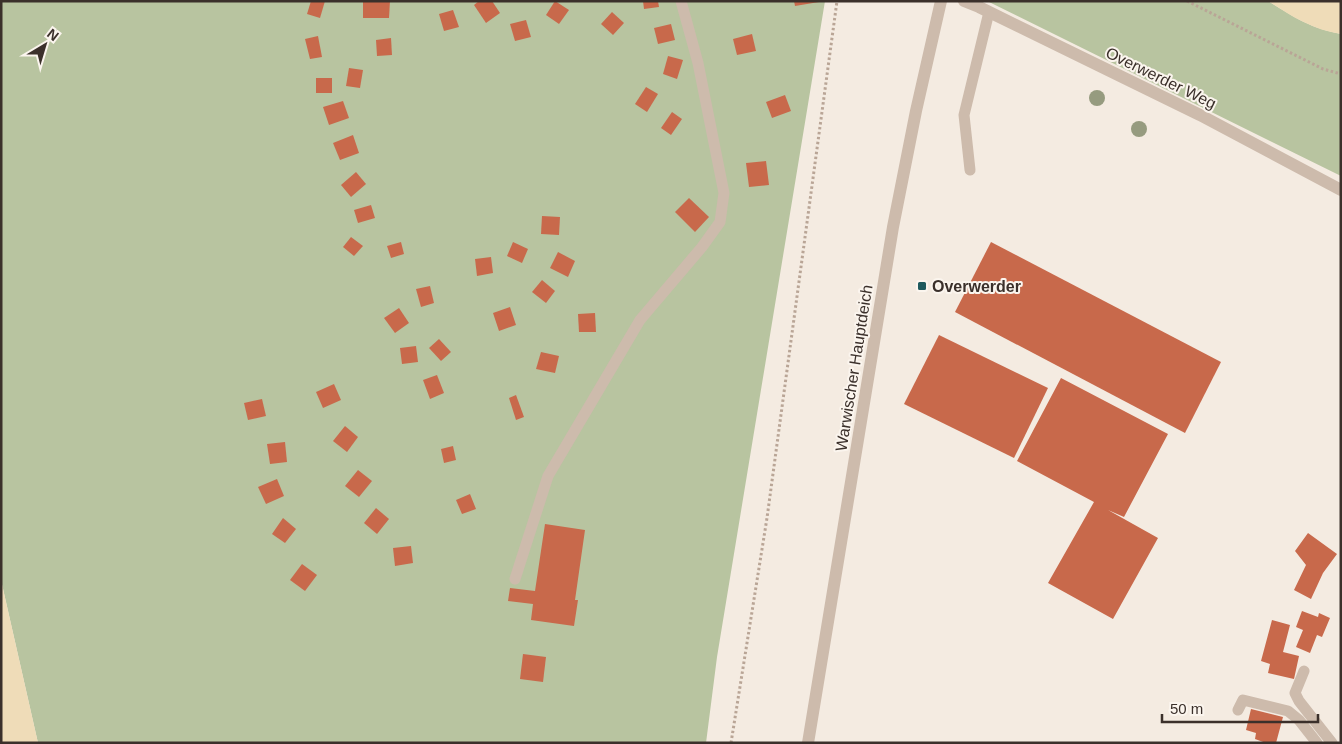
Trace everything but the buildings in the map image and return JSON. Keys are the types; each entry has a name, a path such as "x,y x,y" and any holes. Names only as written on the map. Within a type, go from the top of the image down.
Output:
{"street":[{"name":"Warwischer Hauptdeich","path":"808,743 893,227 916,111 941,1"},
{"name":"Overwerder Weg","path":"964,1 1200,116 1341,190"}],"lane":[{"path":"515,579 548,476 640,320 702,247 720,222 724,194 698,62 681,1"},
{"path":"970,170 964,115 989,12"},
{"path":"1304,671 1295,693 1299,701 1332,743"},
{"path":"1238,710 1243,700 1288,711 1299,720 1317,743"}],"path":[{"path":"731,743 768,518 837,1"},
{"path":"1187,1 1324,69 1341,74"}],"green space":[{"path":"1,1 825,1 717,657 706,743 38,743 1,580"},
{"path":"987,1 1268,1 1311,25 1341,34 1341,176"}],"sand":[{"path":"1268,1 1341,1 1341,34 1312,26"},
{"path":"1,580 38,743 1,743"}],"place":[{"name":"Overwerder","path":"922,286"}]}
